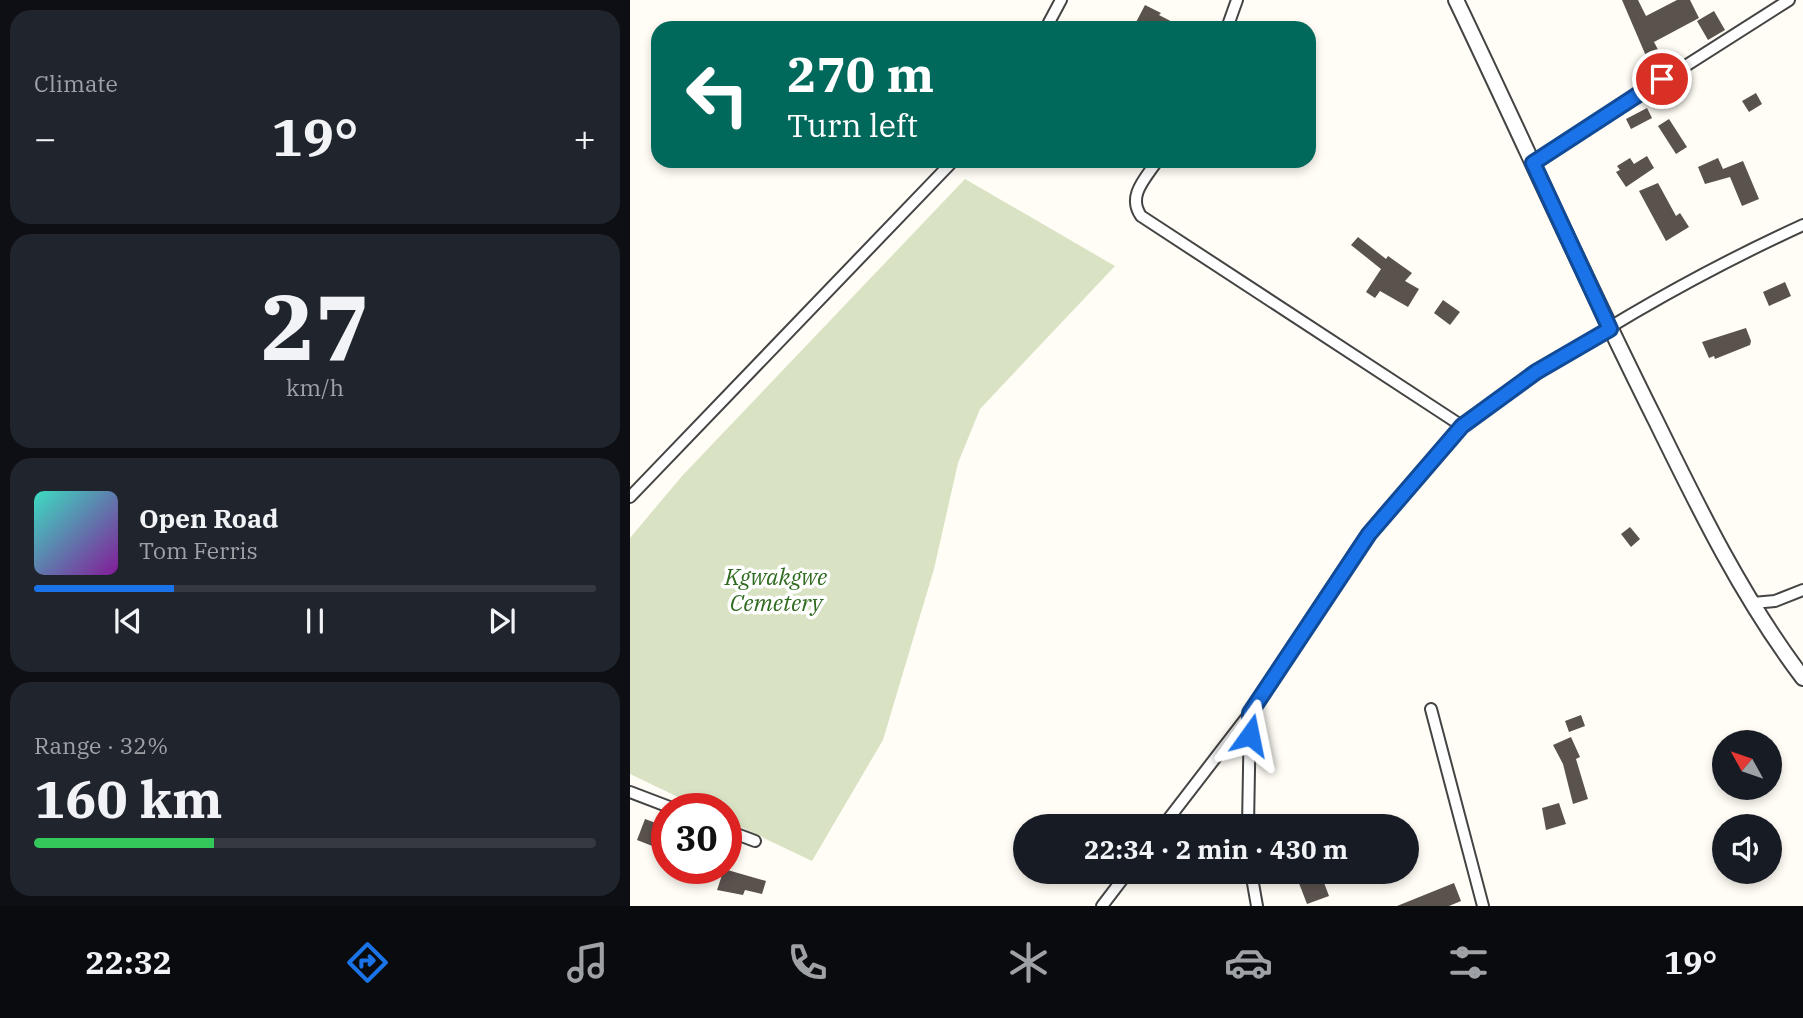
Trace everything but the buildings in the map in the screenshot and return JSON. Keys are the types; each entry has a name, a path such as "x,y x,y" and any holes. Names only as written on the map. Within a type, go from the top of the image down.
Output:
{"street":[{"path":"1050,21 1061,0"},
{"path":"1230,21 1237,0"},
{"path":"1456,0 1610,329 1703,516 1754,603 1803,678"},
{"path":"1533,163 1789,0"},
{"path":"630,497 947,168"},
{"path":"1153,168 1134,198 1135,207 1141,216 1462,426"},
{"path":"1172,814 1250,713 1369,534 1462,426 1536,372 1754,247 1803,225"},
{"path":"1754,603 1775,601 1803,590"},
{"path":"1431,709 1483,906"},
{"path":"1248,814 1250,713"},
{"path":"630,792 651,800"},
{"path":"742,836 755,841"},
{"path":"1101,906 1118,884"},
{"path":"1253,884 1257,906"}],"green space":[{"name":"Kgwakgwe Cemetery","path":"965,179 1115,266 980,409 958,463 934,569 883,740 812,861 742,828 742,793 670,793 630,774 630,538 682,476"}],"route":[{"path":"1250,735 1250,713 1331,588 1369,534 1416,477 1462,426 1536,372 1610,329 1533,163 1662,79"}]}
